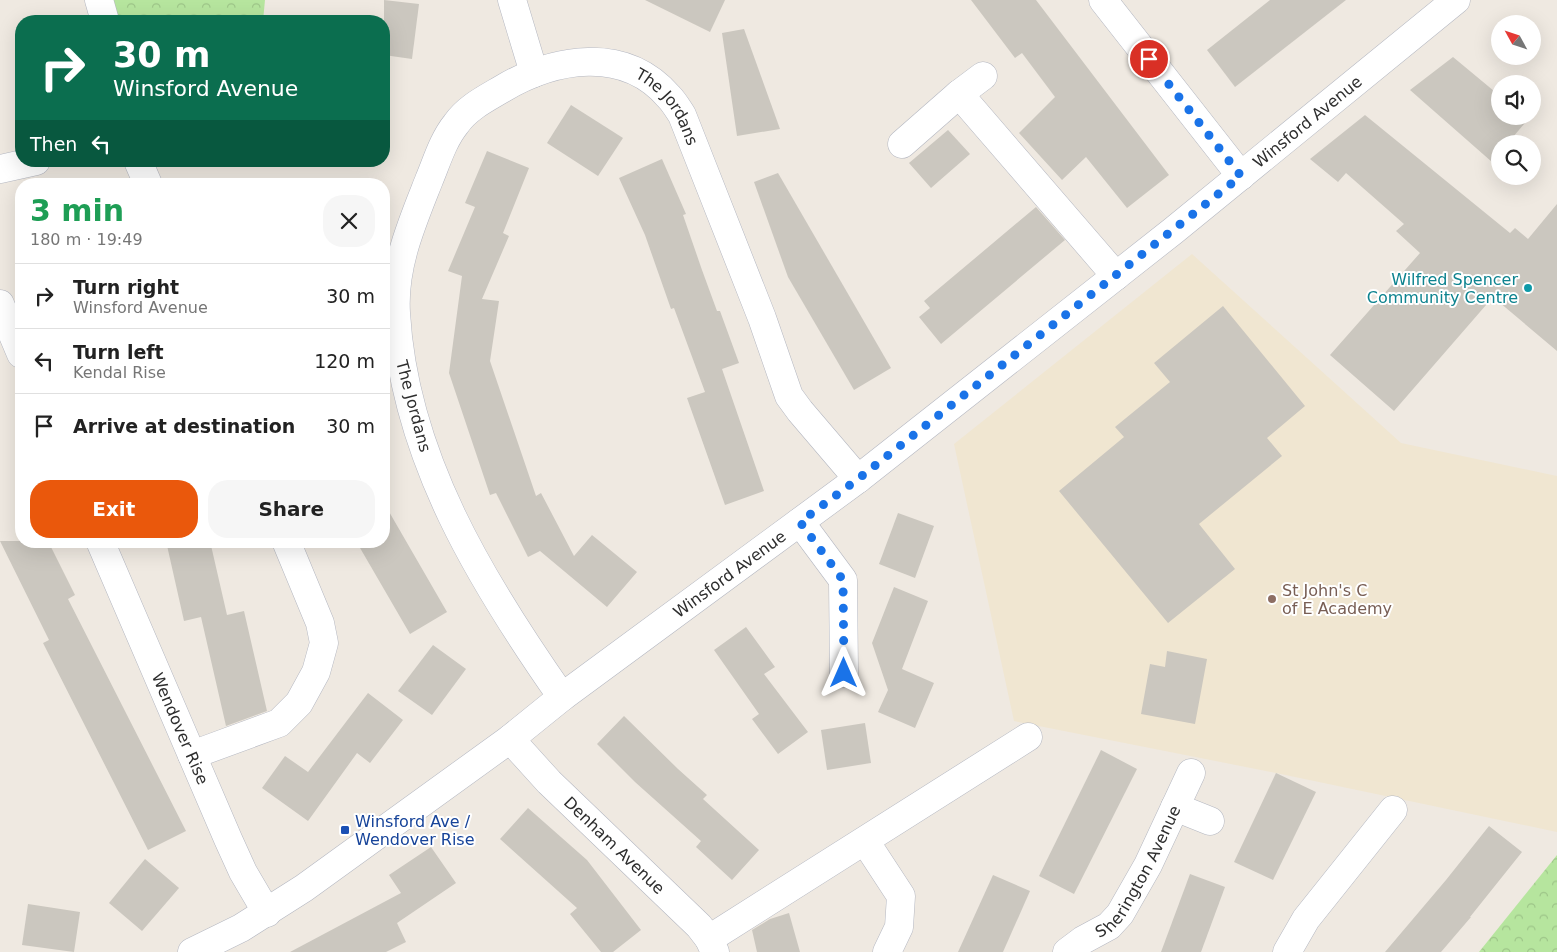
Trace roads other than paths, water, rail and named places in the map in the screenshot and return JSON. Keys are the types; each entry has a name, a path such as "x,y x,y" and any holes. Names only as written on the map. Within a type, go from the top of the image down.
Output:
{"street":[{"path":"99,0 103,15"},
{"path":"512,0 534,73"},
{"path":"1103,0 1241,176"},
{"name":"Winsford Avenue","path":"192,952 266,913 304,888 510,738 562,697 858,479 1241,176 1456,0"},
{"name":"The Jordans","path":"562,697 517,633 446,504 423,448 410,401 399,347 396,286 402,258 410,231 443,145 456,124 468,111 508,85 534,73 562,64 587,62 610,64 634,70 654,83 669,97 682,115 762,318 789,396 858,479"},
{"path":"902,144 959,94 983,76"},
{"path":"959,94 1116,276"},
{"path":"0,169 15,166"},
{"path":"0,304 15,340"},
{"path":"800,522 843,580 844,673"},
{"name":"Wendover Rise","path":"103,548 243,872 266,913"},
{"path":"192,755 279,723 299,703 316,672 324,643 320,623 289,548"},
{"path":"712,946 865,840 1028,737"},
{"name":"Denham Avenue","path":"510,738 549,782 699,926 712,946"},
{"name":"Sherington Avenue","path":"1067,952 1083,940 1109,926 1120,914 1148,865 1191,774"},
{"path":"1175,807 1210,821"},
{"path":"1288,952 1306,919 1392,810"},
{"path":"865,840 900,896 899,927 887,952"}],"place":[{"name":"Wilfred Spencer Community Centre","path":"1528,288"},
{"name":"St John's C of E Academy","path":"1272,599"},
{"name":"Winsford Ave / Wendover Rise","path":"345,830"}]}
